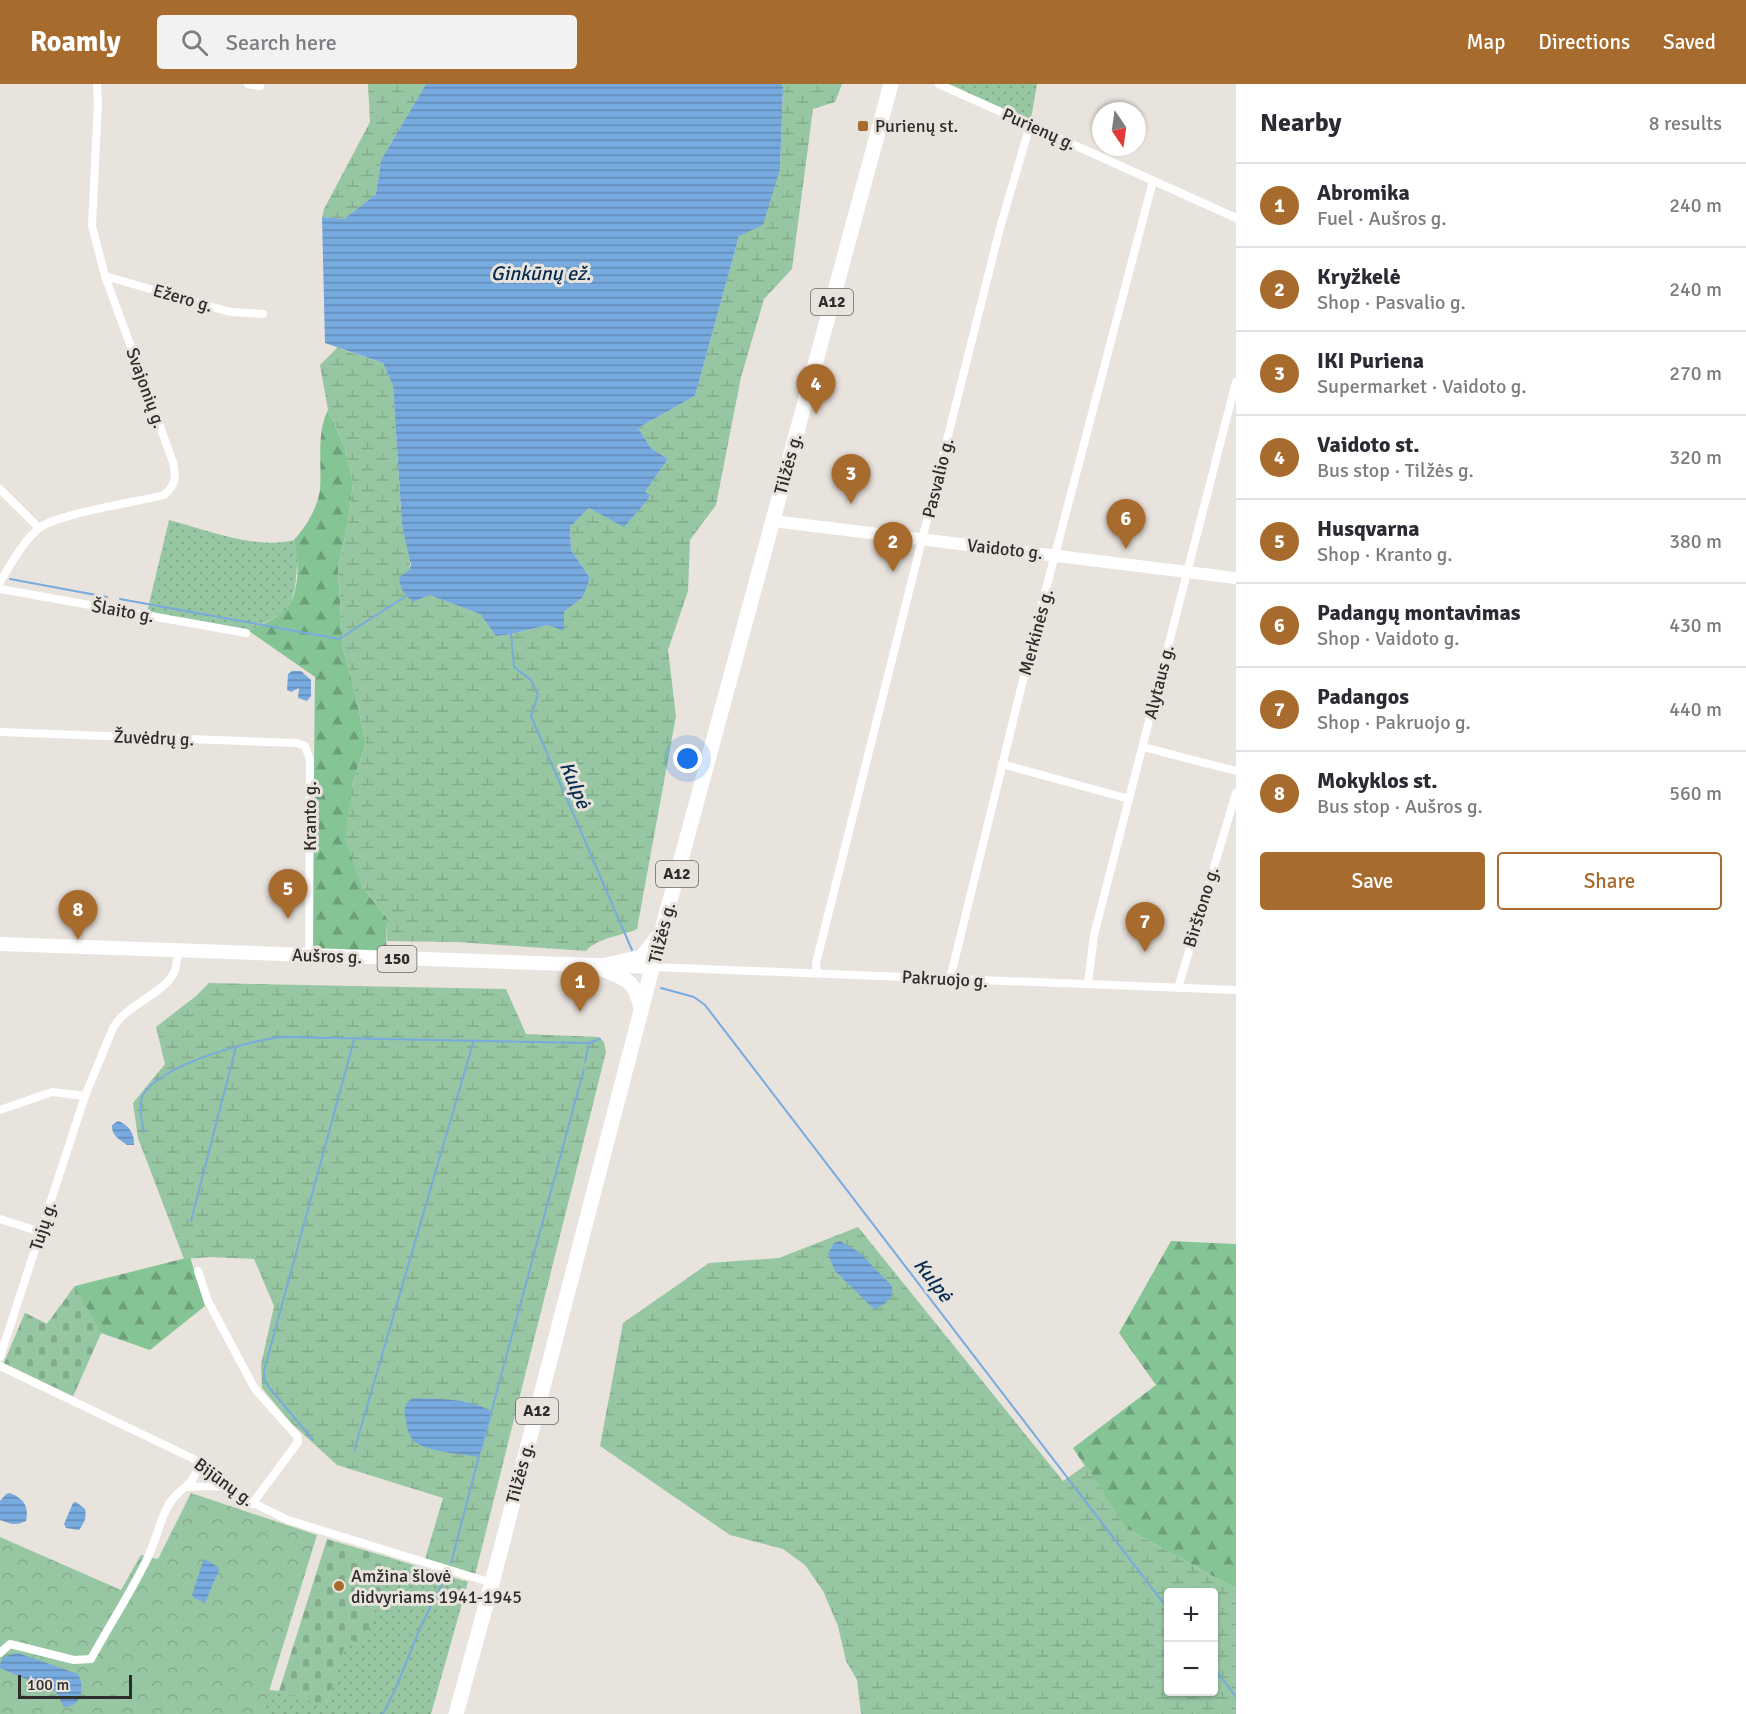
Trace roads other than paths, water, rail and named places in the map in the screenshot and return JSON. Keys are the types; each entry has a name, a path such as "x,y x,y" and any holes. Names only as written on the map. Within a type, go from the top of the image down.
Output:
{"highway":[{"name":"Tilžės g.","path":"456,1714 662,930 891,84"},
{"path":"598,966 642,957 662,930"},
{"path":"598,966 630,981 638,992 641,1011"}],"main road":[{"name":"Vaidoto g.","path":"773,521 1056,554 1236,578"},
{"name":"Aušros g.","path":"0,944 653,967"}],"street":[{"name":"Svajonių g.","path":"0,582 17,554 39,528 65,518 164,495 173,487 176,476 173,462 105,276 92,226 98,84"},
{"path":"248,84 260,86"},
{"name":"Purienų g.","path":"939,84 951,86 1030,125 1236,218"},
{"name":"Pasvalio g.","path":"817,973 816,963 834,886 1000,228 1030,125"},
{"name":"Merkinės g.","path":"950,979 1002,764 1153,181"},
{"name":"Ežero g.","path":"105,276 230,312 262,314"},
{"name":"Alytaus g.","path":"1088,984 1094,935 1236,382"},
{"path":"0,489 39,528"},
{"name":"Šlaito g.","path":"0,589 246,633"},
{"name":"Žuvėdrų g.","path":"0,732 297,743 307,748"},
{"path":"1143,747 1236,771"},
{"name":"Kranto g.","path":"307,748 310,760 309,956"},
{"path":"1002,764 1129,799"},
{"name":"Birštono g.","path":"1178,988 1236,793"},
{"name":"Tujų g.","path":"0,1356 85,1096 117,1020 148,998 173,976 178,951"},
{"name":"Pakruojo g.","path":"653,967 1236,990"},
{"path":"0,1110 52,1092 85,1096"},
{"path":"0,1219 41,1232"},
{"path":"198,1271 208,1301 255,1389 297,1436 298,1442 252,1504"},
{"name":"Bijūnų g.","path":"0,1366 198,1461 252,1504 288,1520 492,1583"},
{"path":"187,1487 197,1473 198,1461"},
{"path":"0,1653 10,1644 74,1660 92,1659 148,1557 166,1508 175,1493 187,1487 232,1488"}],"water":[{"name":"Ginkūnų ež.","path":"426,84 781,84 783,87 780,169 763,225 739,236 695,396 638,428 651,448 668,459 645,492 650,495 646,502 624,527 589,508 570,527 571,550 590,578 583,597 564,612 564,631 548,625 496,636 480,614 429,595 414,602 406,594 400,586 399,578 409,570 411,565 402,525 393,386 383,363 325,343 322,217 344,219 376,194 381,160"},
{"path":"292,671 301,671 311,680 311,696 307,701 298,698 299,688 291,692 287,690 288,674"},
{"path":"118,1121 130,1130 134,1145 127,1145 114,1134 112,1125"},
{"path":"840,1241 859,1252 891,1285 891,1297 882,1306 874,1309 835,1271 828,1254 834,1243"},
{"path":"414,1398 464,1402 484,1407 492,1412 479,1457 436,1450 415,1442 409,1434 405,1413 407,1403"},
{"path":"10,1493 19,1498 26,1507 26,1521 19,1524 0,1520 0,1501"},
{"path":"76,1502 86,1512 85,1520 79,1530 66,1528 64,1524 73,1503"},
{"path":"206,1560 219,1570 205,1603 192,1595 203,1561"},
{"path":"18,1653 78,1674 81,1690 75,1704 64,1707 56,1692 0,1668 3,1659 8,1655"}],"waterway":[{"path":"10,579 107,597"},
{"path":"120,599 339,639 406,596"},
{"name":"Kulpė","path":"511,634 514,667 531,680 538,695 531,716 632,950"},
{"name":"Kulpė","path":"661,988 694,997 705,1005 1164,1604"},
{"path":"144,1132 141,1104 143,1095 153,1084 186,1064 229,1049 268,1039 283,1037 589,1043"},
{"path":"585,1062 589,1043 600,1039"},
{"path":"313,1440 268,1386 264,1378 264,1371 354,1040"},
{"path":"354,1451 474,1040"},
{"path":"191,1221 236,1047"},
{"path":"481,1450 584,1069"},
{"path":"451,1563 479,1456"},
{"path":"383,1714 421,1626 447,1574"},
{"name":"Kulpė","path":"1218,1673 1236,1697"}],"place":[{"name":"Purienų st.","path":"863,126"},
{"name":"Vaidoto st.","path":"816,414"},
{"name":"IKI Puriena","path":"851,504"},
{"name":"Padangų montavimas","path":"1126,549"},
{"name":"Kryžkelė","path":"893,572"},
{"name":"Husqvarna","path":"288,919"},
{"name":"Mokyklos st.","path":"78,940"},
{"name":"Padangos","path":"1145,952"},
{"name":"Abromika","path":"580,1012"},
{"name":"Amžina šlovė didvyriams 1941-1945","path":"339,1586"}]}
